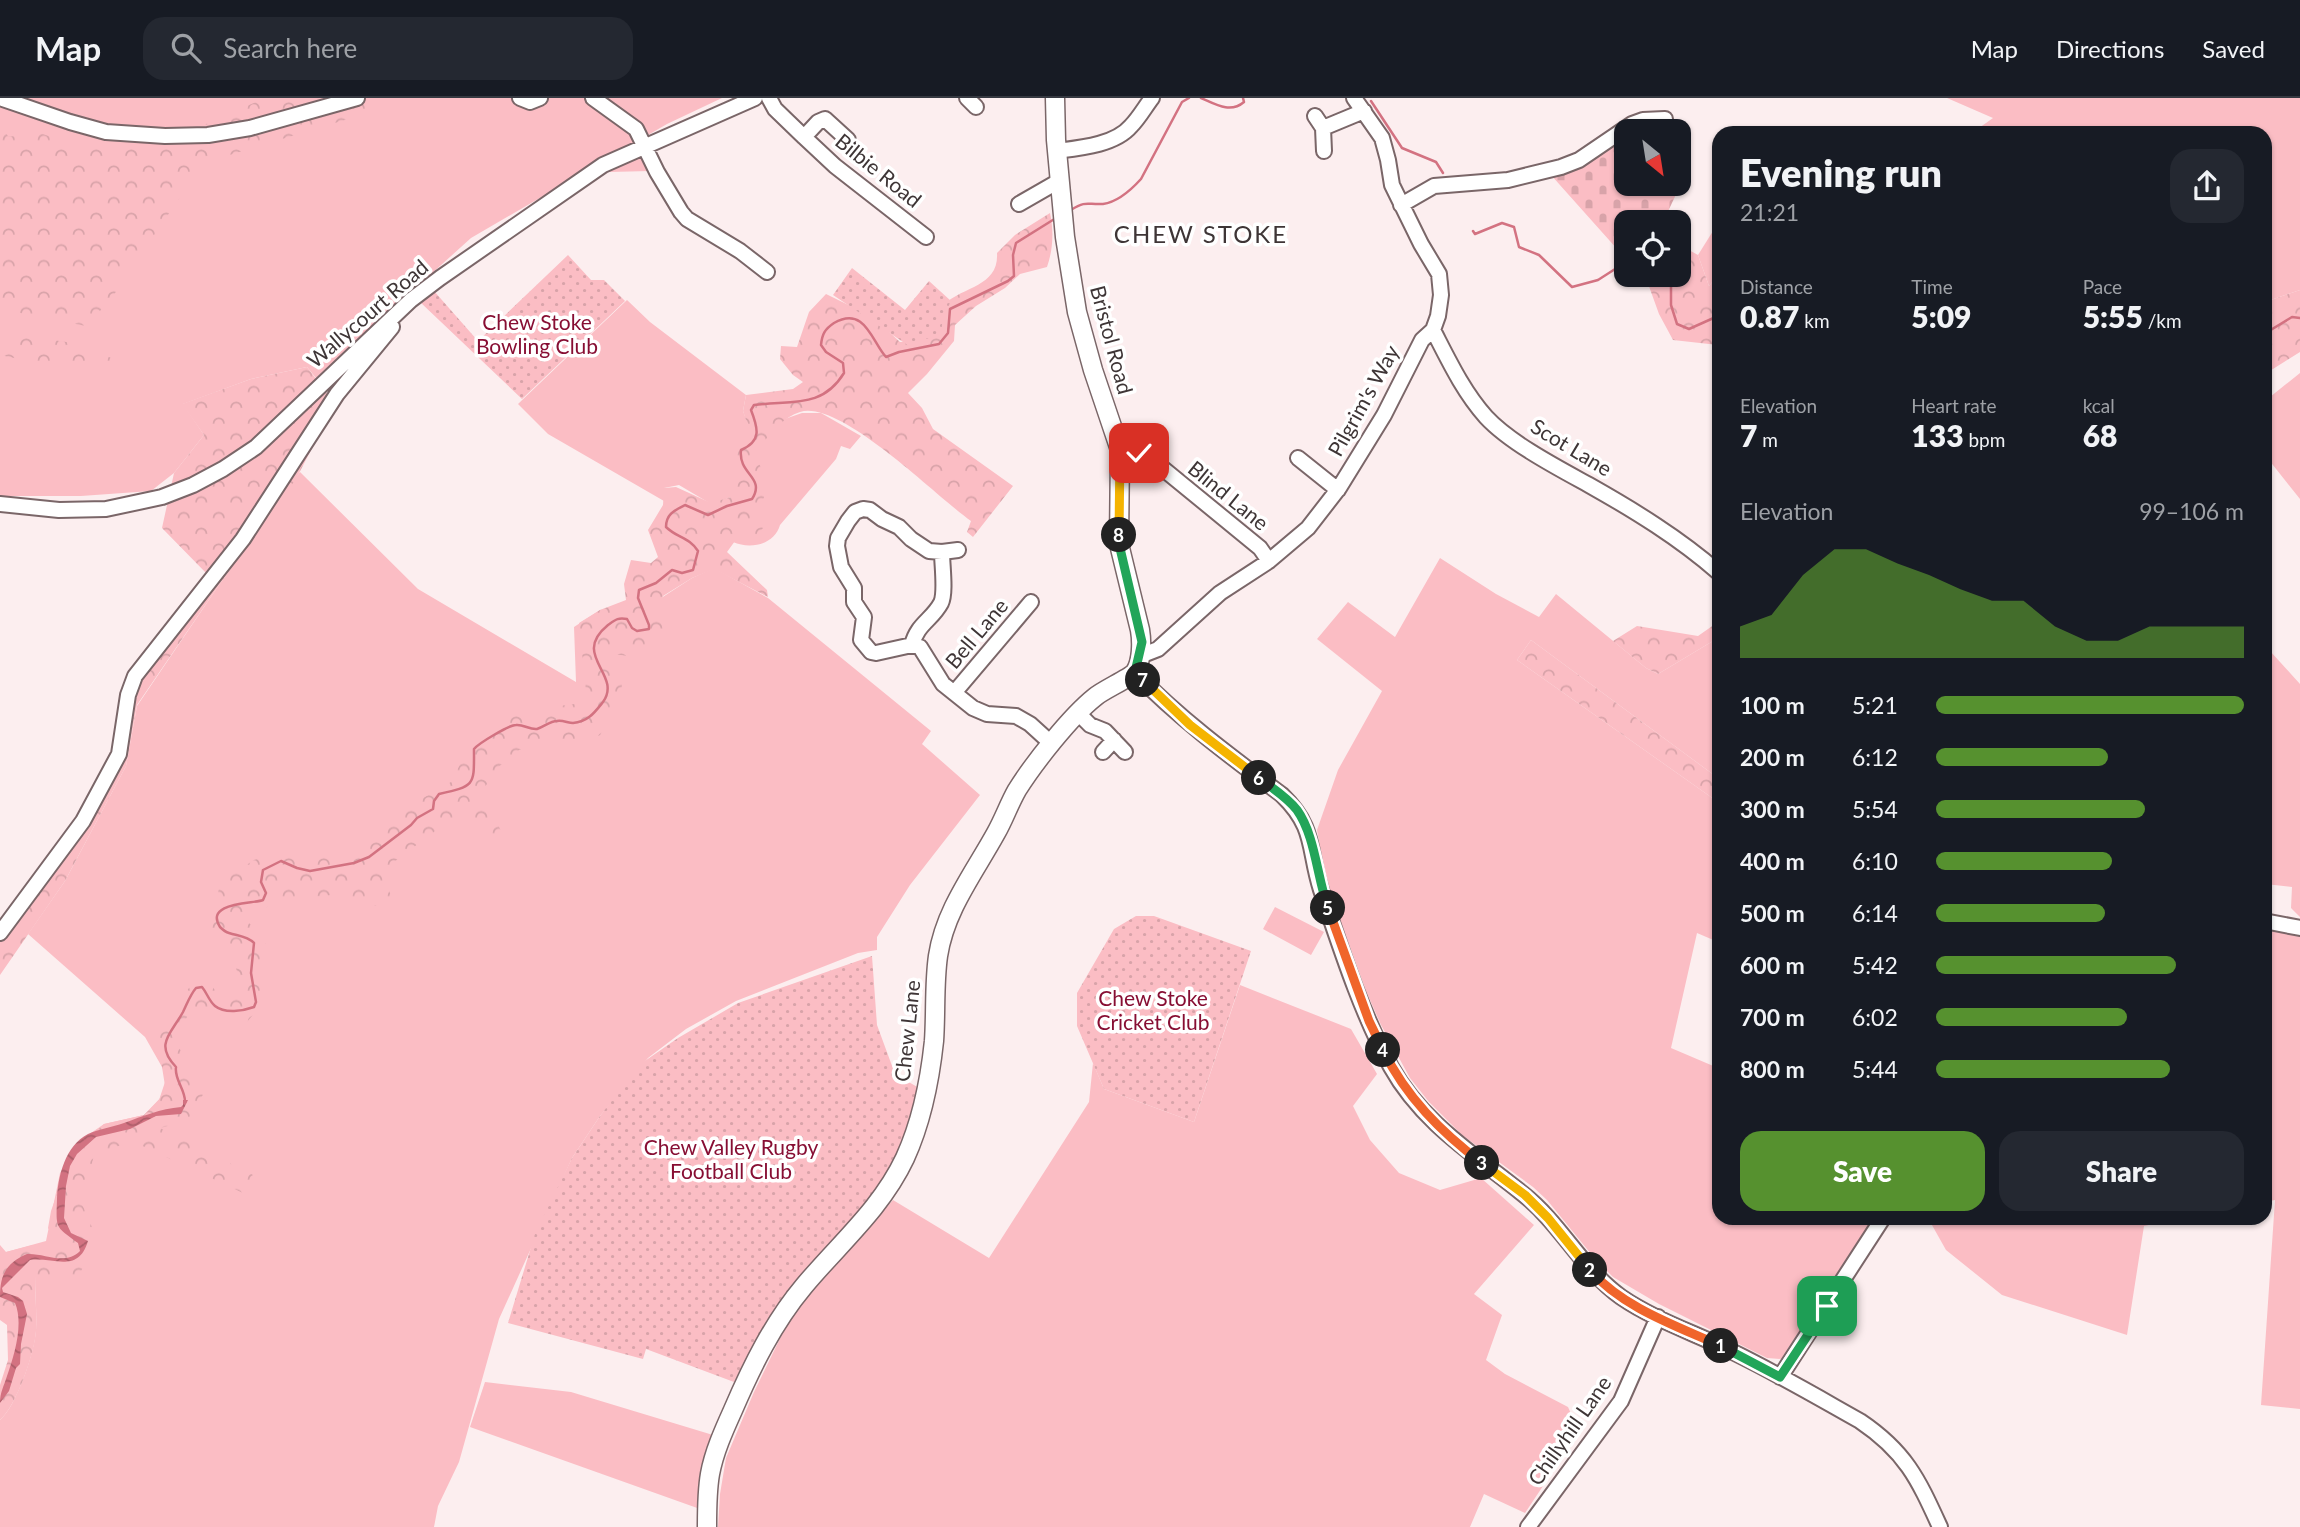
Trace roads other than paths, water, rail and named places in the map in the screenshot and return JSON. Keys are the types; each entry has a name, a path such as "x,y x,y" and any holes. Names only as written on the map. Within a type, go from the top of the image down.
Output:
{"main road":[{"name":"Bristol Road","path":"1055,98 1056,152 1062,215 1077,312 1120,450 1119,544 1142,642 1137,664"},
{"name":"Chew Lane","path":"707,1527 710,1475 714,1459 746,1379 774,1327 803,1287 873,1210 906,1157 925,1097 934,1042 938,957 944,928 957,899 1000,826 1017,791 1052,744 1077,713 1137,664"}],"street":[{"path":"0,98 106,132 208,135 250,128 357,98"},
{"path":"520,98 530,102 540,98"},
{"path":"593,98 635,129 681,212 707,239 740,251 767,272"},
{"name":"Wallycourt Road","path":"0,504 59,510 106,509 162,497 223,469 256,447 394,316 440,278 603,165 755,98"},
{"name":"Bilbie Road","path":"769,98 775,109 835,166 926,237"},
{"path":"1056,152 1081,148 1121,135 1132,125 1144,104"},
{"path":"1324,151 1319,122 1361,104"},
{"name":"Pilgrim's Way","path":"1137,664 1158,649 1220,593 1269,561 1308,528 1338,490 1384,415 1422,340 1433,330 1441,295 1439,274 1401,205 1392,185 1382,138 1361,104"},
{"path":"1401,205 1434,186 1508,180 1560,167 1579,160 1632,124 1665,118"},
{"path":"804,137 818,122 825,119 848,140"},
{"path":"1019,204 1059,181"},
{"path":"0,933 83,821 119,754 128,695 135,676 243,538 337,394 393,326 394,316"},
{"name":"Scot Lane","path":"1433,330 1463,389 1488,419 1545,460 1654,524 1712,567"},
{"name":"Blind Lane","path":"1120,450 1135,451 1150,458 1260,548 1269,561"},
{"path":"1298,458 1338,490"},
{"path":"958,550 929,551 899,527 881,519 870,510 855,512 838,538 837,546 841,567 854,588 854,603 864,617 861,634 864,646 876,653 912,645 920,647 943,684 973,708 987,714 1016,716 1030,724 1052,744"},
{"path":"912,645 915,632 943,600 942,552"},
{"name":"Bell Lane","path":"954,693 1031,602"},
{"path":"1137,664 1182,719 1282,794 1299,814 1309,833 1320,887 1369,1021 1391,1067 1416,1103 1463,1149 1525,1195 1548,1218 1598,1279 1623,1298 1736,1353 1860,1421 1889,1443 1912,1469 1940,1527"},
{"path":"1077,713 1090,725 1105,731 1125,752"},
{"path":"1103,752 1114,740"},
{"path":"2272,923 2300,928"},
{"path":"1780,1377 1878,1225"},
{"name":"Chillyhill Lane","path":"1528,1527 1621,1401 1658,1317"}],"water":[{"path":"183,1100 188,1100 181,1114 156,1116 130,1129 96,1137 77,1154 70,1166 64,1218 71,1233 88,1241 84,1251 72,1261 30,1260 2,1288 3,1292 23,1301 27,1314 20,1364 16,1368 9,1391 0,1403 15,1350 19,1320 15,1303 0,1297 3,1276 14,1261 27,1254 68,1258 80,1251 78,1243 61,1230 57,1222 59,1181 68,1154 80,1139 88,1134 152,1113 181,1107"}],"waterway":[{"path":"1071,210 1084,204 1109,203 1133,187 1141,179 1182,102 1189,98"},
{"path":"1201,98 1228,108 1239,106 1244,102 1243,98"},
{"path":"1371,101 1402,148 1436,162 1443,173"},
{"path":"185,1103 176,1067 169,1059 165,1045 196,988 202,987 219,1009 234,1011 250,1008 254,1007 256,1002 251,973 254,943 223,930 217,919 219,913 232,906 263,900 266,893 261,882 263,870 281,861 310,871 354,863 369,857 417,818 433,809 439,794 466,786 473,777 474,749 501,731 516,725 537,729 554,721 573,723 591,716 603,702 607,692 607,683 595,656 594,646 598,636 608,625 619,619 627,619 637,631 649,629 638,598 639,590 656,583 672,570 682,573 693,570 698,551 691,543 666,527 669,516 685,505 708,515 752,499 756,486 743,465 741,450 752,442 757,433 751,410 754,405 805,401 816,398 835,385 844,373 843,363 826,352 821,341 828,327 845,319 860,322 886,357 939,344 948,333 950,309 1014,276 1013,255 1016,243 1056,218"},
{"path":"1473,231 1475,234 1502,223 1514,227 1519,247 1539,255 1572,287 1598,280 1614,270"},
{"path":"1671,287 1671,305 1677,324 1689,329 1712,319"},
{"path":"2272,329 2292,317 2300,318"}],"district":[{"name":"CHEW STOKE","path":"1201,235"}],"park label":[{"name":"Chew Stoke Bowling Club","path":"537,335"},
{"name":"Chew Stoke Cricket Club","path":"1153,1011"},
{"name":"Chew Valley Rugby Football Club","path":"731,1160"}]}
